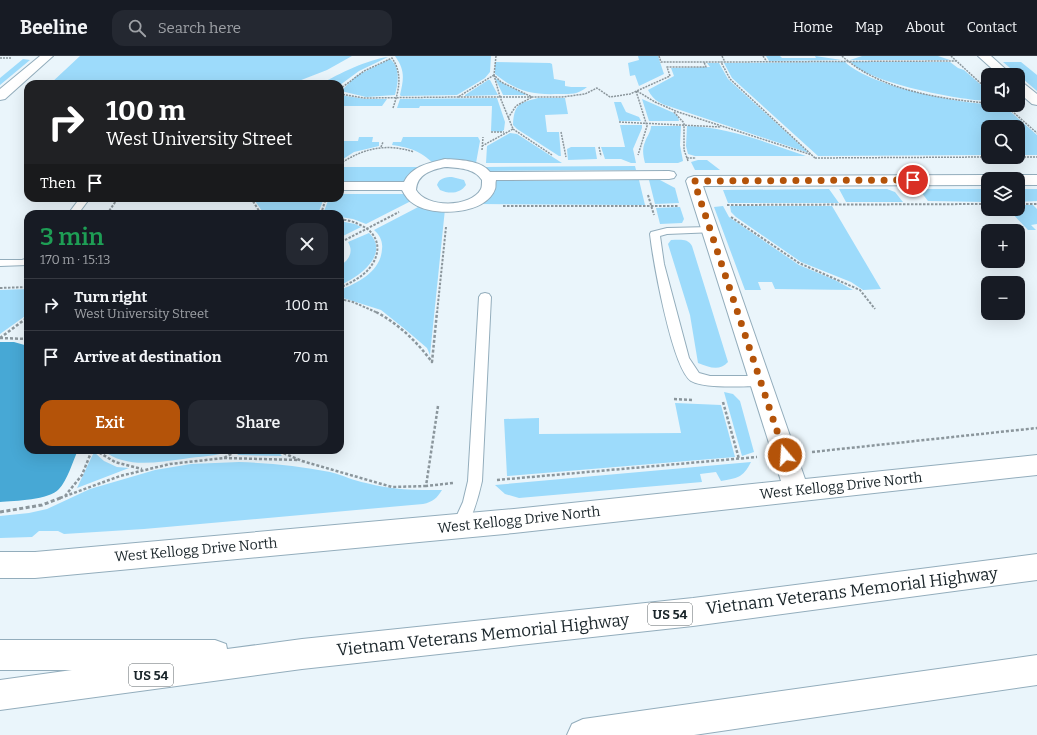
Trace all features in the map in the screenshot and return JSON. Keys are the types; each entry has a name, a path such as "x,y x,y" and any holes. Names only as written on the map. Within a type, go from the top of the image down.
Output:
{"main road":[{"path":"0,96 47,56"},
{"path":"984,56 998,68"},
{"path":"1025,91 1037,101"},
{"path":"797,490 694,181 981,180"},
{"path":"1025,180 1037,180"},
{"name":"West Kellogg Drive North","path":"0,564 35,565 460,526 1037,465"},
{"name":"Vietnam Veterans Memorial Highway","path":"0,695 302,654 693,612 1037,566"},
{"path":"0,655 302,654"},
{"path":"583,735 1037,670"}],"street":[{"path":"446,163 468,164 477,168 488,176 490,182 489,189 484,196 466,206 448,208 432,206 419,202 411,194 409,186 412,178 419,172 429,167 446,163"},
{"path":"488,176 669,175"},
{"path":"344,186 409,186"}],"lane":[{"path":"711,230 667,231 655,234 659,264 683,359 695,377 710,382 761,381"},
{"path":"0,263 24,263"},
{"path":"460,526 470,502 475,481 485,296"}],"path":[{"path":"496,56 494,75 500,97 513,129 555,157"},
{"path":"659,56 661,62 956,61"},
{"path":"722,56 725,62"},
{"path":"763,56 767,62"},
{"path":"842,56 846,62 855,69 870,76 914,90 960,100 981,102"},
{"path":"950,56 981,84"},
{"path":"344,85 356,74 373,65 392,58 398,64 401,79 393,108"},
{"path":"344,95 364,98 562,97 585,94 597,88 610,97 630,94 670,76 665,62"},
{"path":"667,67 706,67 704,62"},
{"path":"636,91 671,109 815,157 730,79 721,62 725,62"},
{"path":"494,75 502,82 532,96"},
{"path":"458,97 494,75"},
{"path":"636,91 647,126 638,154 639,159"},
{"path":"508,118 516,106 532,96"},
{"path":"671,109 678,115 684,124 684,150 688,158"},
{"path":"1013,112 1037,133"},
{"path":"619,122 726,127"},
{"path":"482,146 513,129"},
{"path":"491,132 506,132"},
{"path":"562,132 566,158"},
{"path":"381,147 383,142"},
{"path":"344,161 350,156 372,148 389,146 404,148 416,153"},
{"path":"1025,157 1037,157"},
{"path":"717,181 728,210"},
{"path":"345,240 419,202"},
{"path":"725,205 981,204"},
{"path":"1025,204 1037,204"},
{"path":"466,206 651,206"},
{"path":"344,300 350,301 384,317 424,349 432,362 448,208"},
{"path":"730,216 800,263 860,290 875,309"},
{"path":"344,220 354,221 368,228 379,242 378,253 372,266 351,284 344,287"},
{"path":"0,288 24,287"},
{"path":"0,338 24,320"},
{"path":"0,338 24,339"},
{"path":"722,399 740,459"},
{"path":"426,486 438,406"},
{"path":"286,454 392,487 426,486 785,455 1037,428"},
{"path":"63,498 72,490 90,454"},
{"path":"102,454 115,462 144,470"},
{"path":"224,458 231,454"},
{"path":"0,512 42,505 91,486 170,464 224,458 302,460"}],"shaded area":[{"path":"80,56 352,56 327,70 301,80 54,80"},
{"path":"395,56 491,56 490,72 485,78 457,95 401,96 403,74 401,66"},
{"path":"638,56 658,56 664,74 639,86 635,75 630,76 628,63 639,60"},
{"path":"766,56 780,56 782,58 816,58 815,56 842,60 769,61"},
{"path":"862,56 938,56 950,60 850,60"},
{"path":"388,57 359,71 344,82 344,80 329,80 363,64"},
{"path":"23,59 30,60 0,85 0,78"},
{"path":"390,59 396,66 398,76 395,95 366,97 344,92 344,88 356,76"},
{"path":"495,62 550,63 552,64 554,79 565,81 565,86 587,87 577,93 570,94 540,94 524,91 495,74"},
{"path":"845,62 858,71 876,80 897,87 944,98 981,103 981,112 1011,112 1020,120 981,120 981,155 818,156 732,78 724,63"},
{"path":"851,62 950,62 958,68 964,70 981,85 981,100 915,89 876,77 861,70"},
{"path":"1003,62 1021,62 1037,75 1037,91 1025,81 1025,68 1010,68"},
{"path":"707,63 719,63 728,79 809,153 666,105 656,100 648,90 674,76 671,68 710,67"},
{"path":"495,78 506,85 527,95 503,95"},
{"path":"490,80 498,95 465,96 465,95"},
{"path":"344,96 365,99 387,99 382,106 344,106"},
{"path":"497,98 505,122 504,130 501,132 491,131 492,106 420,106 419,108 397,108 400,99"},
{"path":"538,98 565,98 568,114 545,115 547,132 559,132 561,156 513,125 516,109 526,101"},
{"path":"642,99 674,113 678,117 679,121 649,121"},
{"path":"614,102 621,102 626,112 639,117 641,121 619,121"},
{"path":"1025,124 1037,135 1037,155 1025,155"},
{"path":"620,125 642,125 633,149 636,163 631,163 621,159 605,159 601,147 625,147"},
{"path":"651,126 681,126 680,145 683,161 678,163 645,163 643,147"},
{"path":"687,126 718,129 762,141 806,156 695,156 688,154 686,146"},
{"path":"510,133 517,134 562,163 486,163 487,146"},
{"path":"359,137 373,137 372,142 379,142 379,146 354,152 344,158 344,141 358,141"},
{"path":"403,137 478,137 480,141 476,163 434,164 414,150 392,145 393,142 401,142"},
{"path":"571,147 595,147 597,159 568,160 567,149"},
{"path":"707,160 720,170 695,170 691,162"},
{"path":"635,166 636,170 486,171 486,167"},
{"path":"344,167 429,167 411,181 344,181"},
{"path":"452,177 464,180 466,185 464,188 458,192 447,192 440,190 437,185 439,181 441,179"},
{"path":"639,180 645,205 479,204 490,181"},
{"path":"649,180 660,180 675,188 679,203 655,204"},
{"path":"829,189 839,203 728,203 723,190"},
{"path":"839,189 887,189 895,192 903,202 846,202"},
{"path":"923,189 981,189 981,202 928,201 921,192"},
{"path":"1025,189 1037,189 1037,201 1025,202"},
{"path":"344,194 411,194 413,200 366,224 344,218 344,210 324,210 328,202 344,202"},
{"path":"256,202 322,202 320,210 261,210"},
{"path":"424,204 445,209 430,355 427,348 381,310 344,298 344,288 361,280 378,264 381,257 382,244 379,236 374,230"},
{"path":"1025,205 1033,205 1037,209 1037,224 1031,225 1036,230 1028,230 1025,227 1025,224 1022,224 1015,216 1025,216"},
{"path":"723,206 729,217 799,265 835,280 853,290 775,289 772,282 758,282 761,290 745,290 714,207"},
{"path":"730,206 832,206 881,289 863,290 851,282 801,262 736,217 731,212"},
{"path":"680,207 684,219 682,223 660,224 656,208"},
{"path":"344,222 361,227 344,236"},
{"path":"369,233 375,241 376,249 370,264 355,277 344,283 344,263 350,256 351,249 348,242"},
{"path":"671,240 686,241 692,246 728,362 721,367 714,368 698,363 690,315 668,244"},
{"path":"24,289 24,317 0,334 0,290"},
{"path":"0,342 14,342 24,345 24,454 76,454 62,485 54,493 40,498 0,502"},
{"path":"724,392 733,394 740,401 754,452 742,456"},
{"path":"675,403 721,405 735,457 507,476 504,419 539,418 539,434 681,433"},
{"path":"93,454 96,454 104,461 117,467 129,468 77,488"},
{"path":"109,454 220,454 163,462 142,463 121,460"},
{"path":"280,454 282,456 237,455"},
{"path":"239,462 285,465 319,470 385,487 413,490 442,490 434,499 423,504 144,529 64,534 58,531 39,531 32,537 0,538 0,516 29,513 47,509 90,489 155,470 191,464"},
{"path":"751,462 745,471 739,476 721,481 716,472 700,474 702,482 519,498 505,494 495,485"}],"route":[{"path":"785,455 694,181 913,180"}]}
